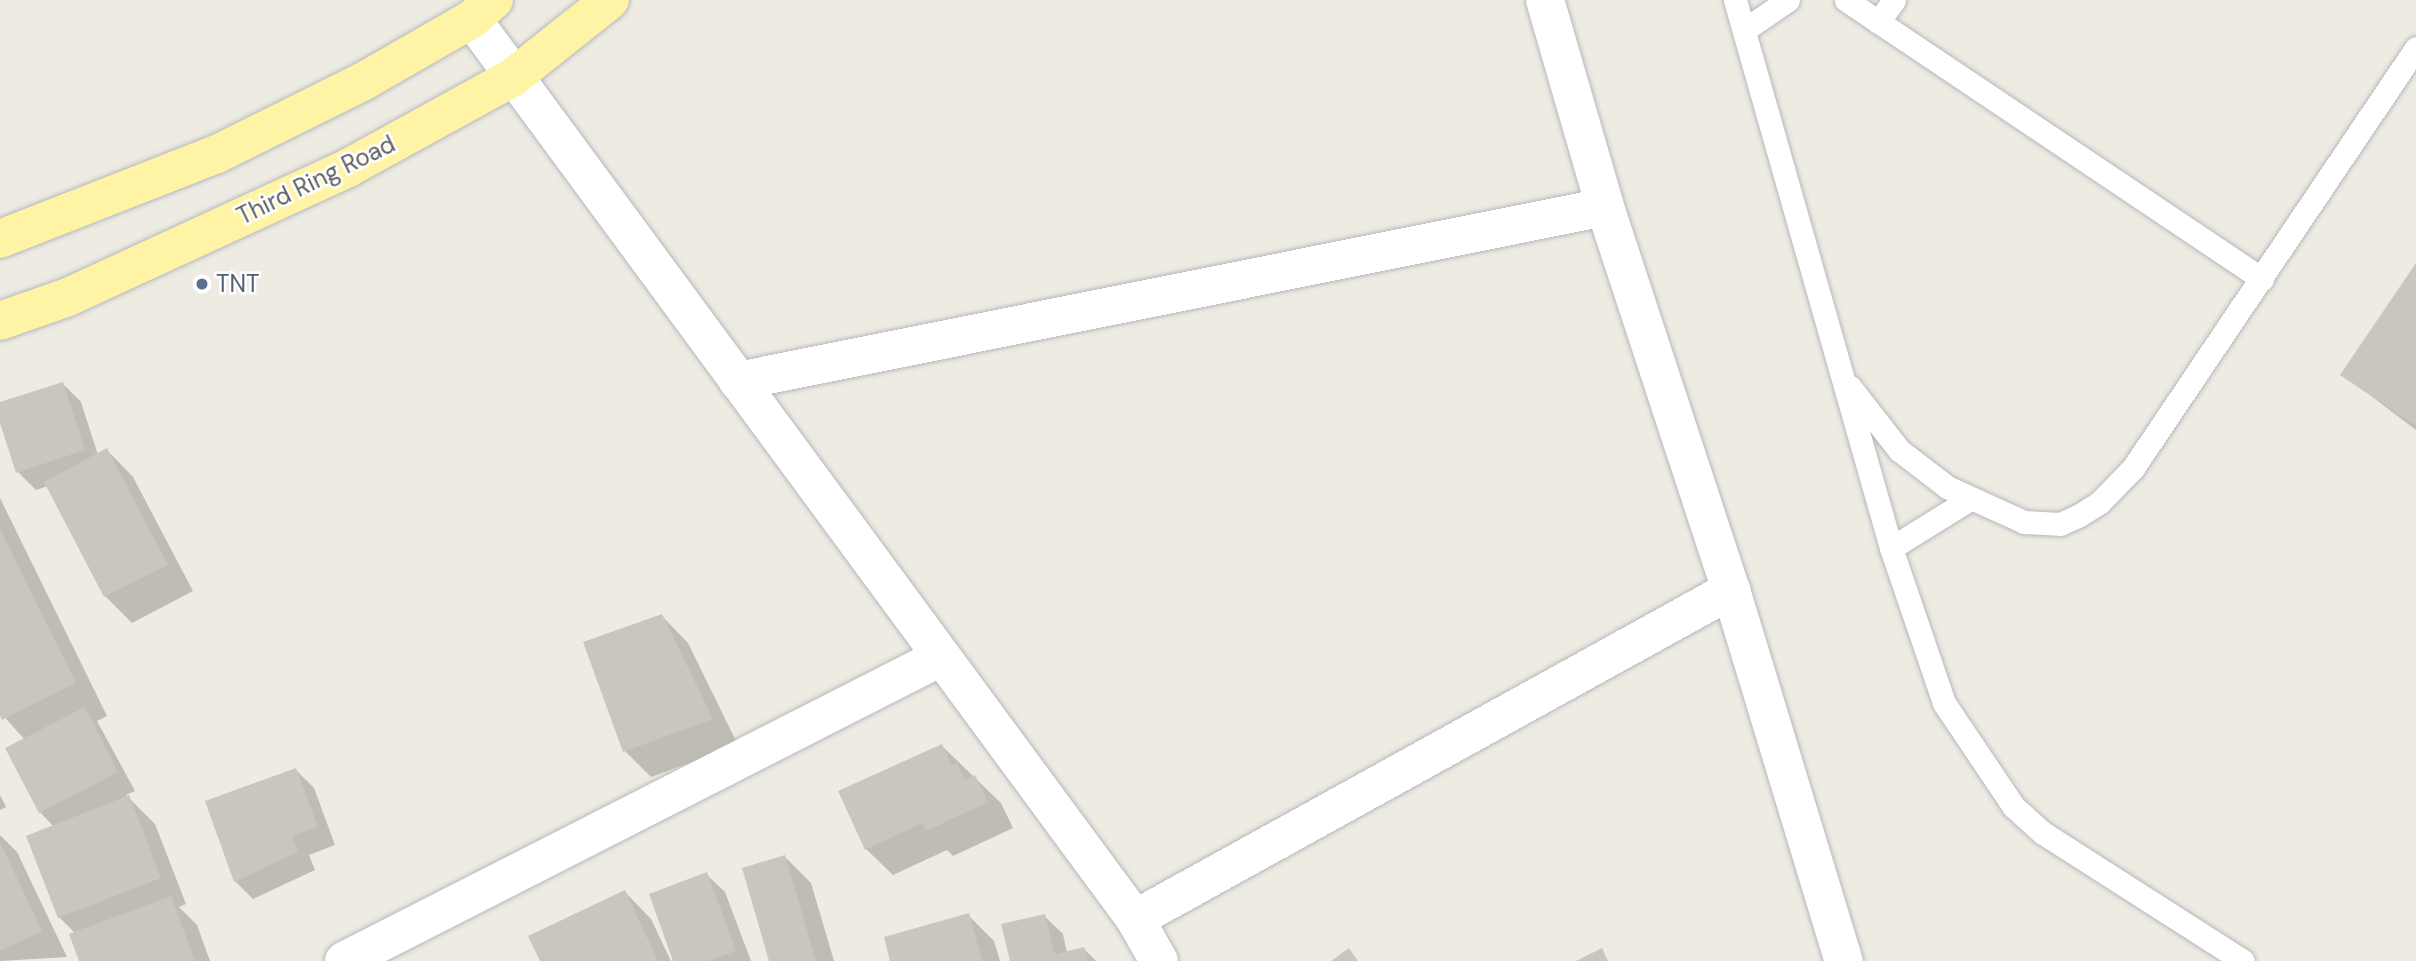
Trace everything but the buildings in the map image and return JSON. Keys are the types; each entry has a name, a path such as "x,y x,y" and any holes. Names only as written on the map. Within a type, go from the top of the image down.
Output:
{"main road":[{"name":"Third Ring Road","path":"0,321 68,297 348,168 512,78 610,0"},
{"path":"0,239 217,154 364,81 483,9"}],"street":[{"path":"1545,0 1605,207 1731,590 1844,961"},
{"path":"483,9 512,78 738,381 939,658 1135,919 1159,961"},
{"path":"738,381 1605,207"},
{"path":"1135,919 1731,590"},
{"path":"344,961 939,658"}],"lane":[{"path":"1735,0 1891,548 1944,703 2014,807 2043,833 2243,961"},
{"path":"1744,30 1788,0"},
{"path":"1846,0 2262,279"},
{"path":"1878,22 1894,0"},
{"path":"1840,373 1912,463 1970,499 2042,524 2060,524 2099,503 2133,468 2416,48"},
{"path":"1891,548 1970,499"}],"place":[{"name":"TNT","path":"202,284"}]}
